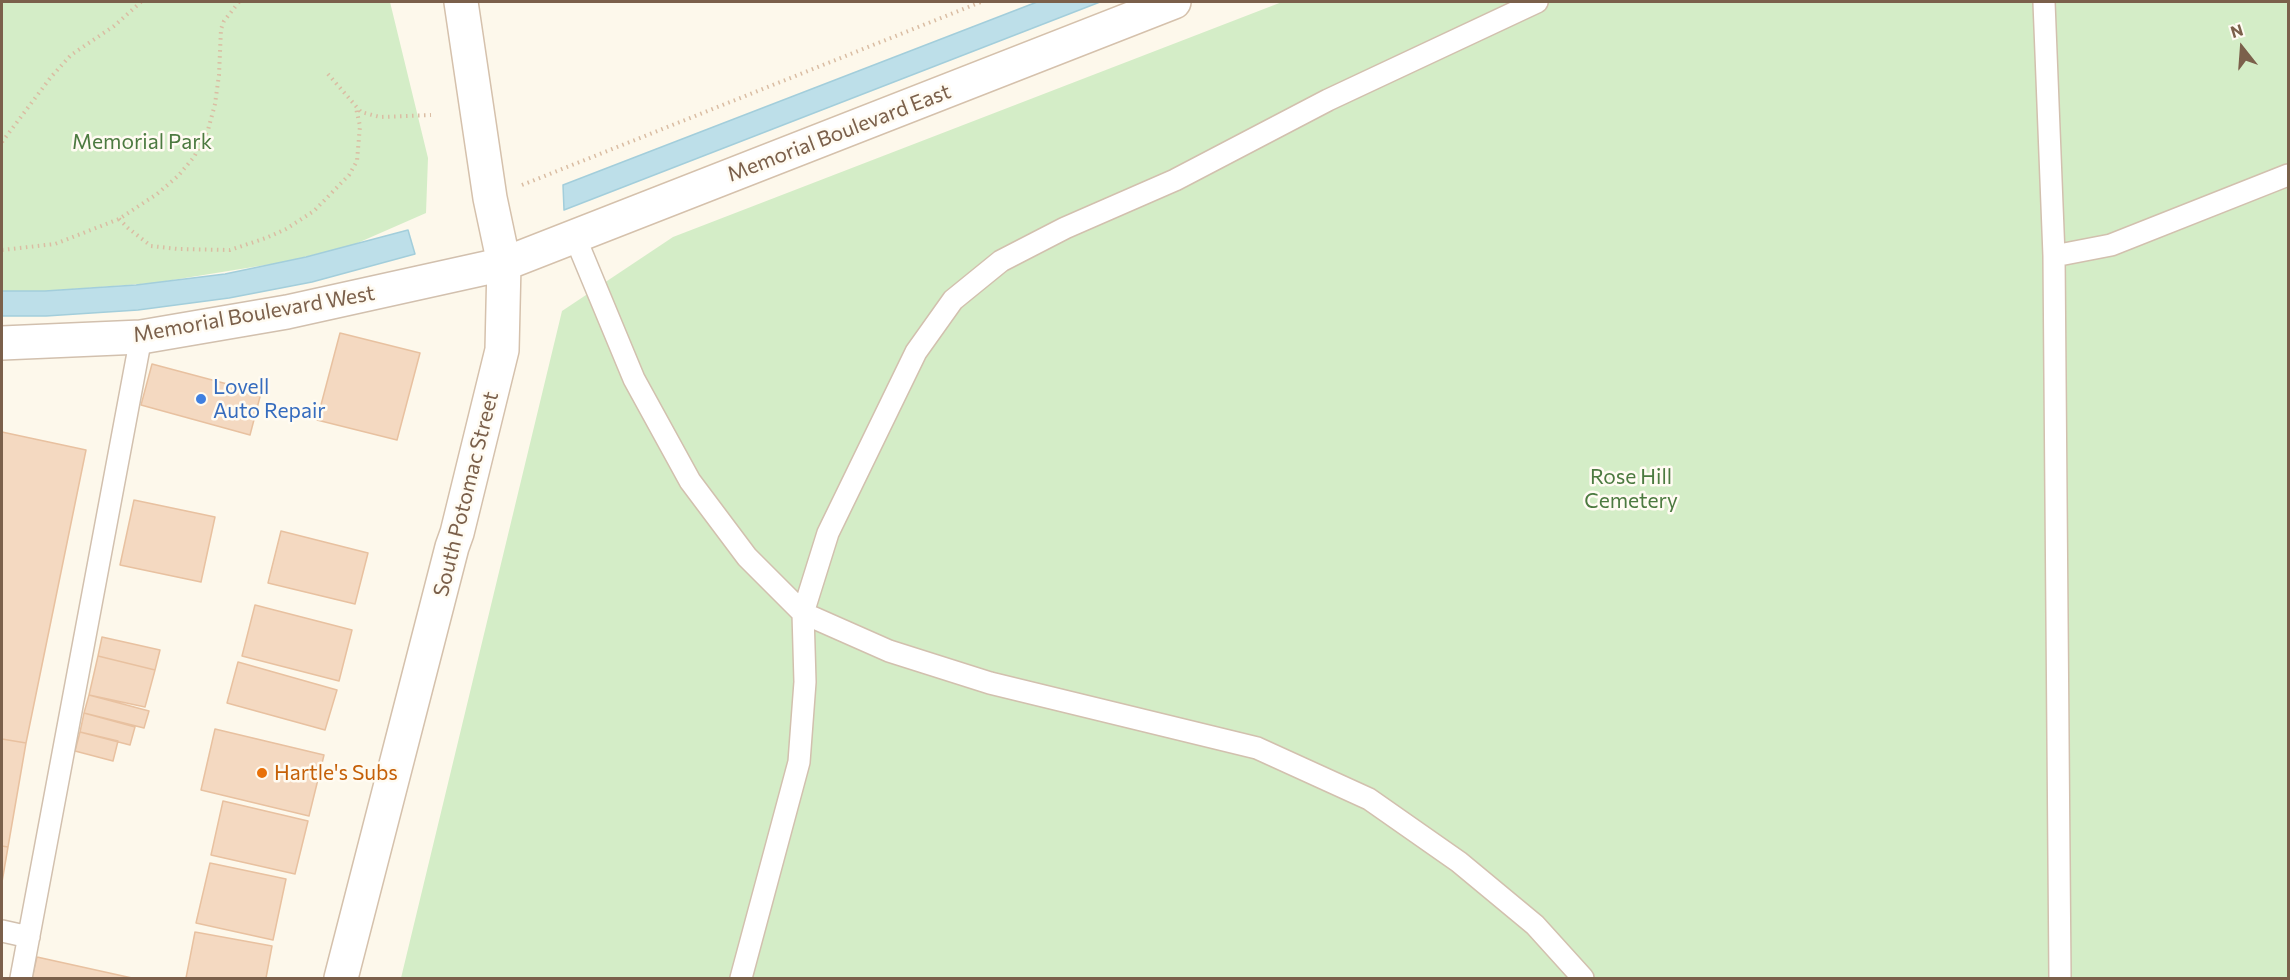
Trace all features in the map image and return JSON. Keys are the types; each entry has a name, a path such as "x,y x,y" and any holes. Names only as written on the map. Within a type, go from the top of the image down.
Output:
{"main road":[{"name":"South Potomac Street","path":"341,978 457,533 502,350 504,264 490,198 461,2"},
{"name":"Memorial Boulevard East","path":"504,264 1174,2"},
{"name":"Memorial Boulevard West","path":"2,343 141,337 287,312 504,264"}],"lane":[{"path":"741,978 799,762 805,682 803,613 828,532 916,352 952,300 1001,261 1065,228 1175,180 1328,100 1537,2"},
{"path":"2044,2 2054,256 2060,978"},
{"path":"2054,256 2111,245 2289,175"},
{"path":"575,237 634,379 690,481 747,557 803,613 889,651 990,683 1257,748 1369,799 1459,862 1535,926 1583,978"},
{"path":"21,978 141,337"},
{"path":"2,931 28,937"}],"path":[{"path":"2,142 51,77 71,55 114,26 141,2"},
{"path":"2,250 55,244 120,219 157,194 178,176 194,157 208,130 219,75 221,29 224,21 239,2"},
{"path":"490,198 981,2"},
{"path":"328,74 361,112 380,117 431,116"},
{"path":"120,219 151,246 178,249 230,250 286,229 314,211 349,175 357,161 360,126 356,108"}],"green space":[{"name":"Memorial Park","path":"2,2 390,2 428,158 426,213 353,245 284,262 154,283 45,291 2,291"},
{"name":"Rose Hill Cemetery","path":"1282,2 2288,2 2288,978 401,978 562,311 673,237"}],"water":[{"path":"1037,2 1100,2 564,210 563,185"},
{"path":"408,230 415,254 312,282 229,298 138,310 46,316 2,316 2,291 45,291 136,285 225,274 306,257"}],"building":[{"path":"340,333 420,353 397,440 317,420"},
{"name":"Lovell Auto Repair","path":"152,364 261,393 250,435 141,405"},
{"path":"2,432 86,450 26,743 2,739"},
{"path":"134,500 215,517 201,582 120,565"},
{"path":"281,531 368,553 355,604 268,583"},
{"path":"255,605 352,630 339,681 242,656"},
{"path":"102,637 160,650 155,670 98,656"},
{"path":"98,656 155,670 145,707 89,695"},
{"path":"238,662 337,690 325,730 227,703"},
{"path":"89,695 149,711 144,728 84,713"},
{"path":"84,713 135,727 130,745 80,732"},
{"name":"Hartle's Subs","path":"215,729 324,755 309,816 201,790"},
{"path":"80,732 118,741 113,761 75,751"},
{"path":"2,739 26,743 8,847 2,846"},
{"path":"223,801 308,821 295,874 211,855"},
{"path":"2,846 8,847 2,882"},
{"path":"210,863 286,879 273,940 196,923"},
{"path":"195,932 272,946 266,978 186,978"},
{"path":"37,957 132,978 32,978"}],"place":[{"name":"Lovell Auto Repair","path":"201,399"},
{"name":"Hartle's Subs","path":"262,773"}]}
